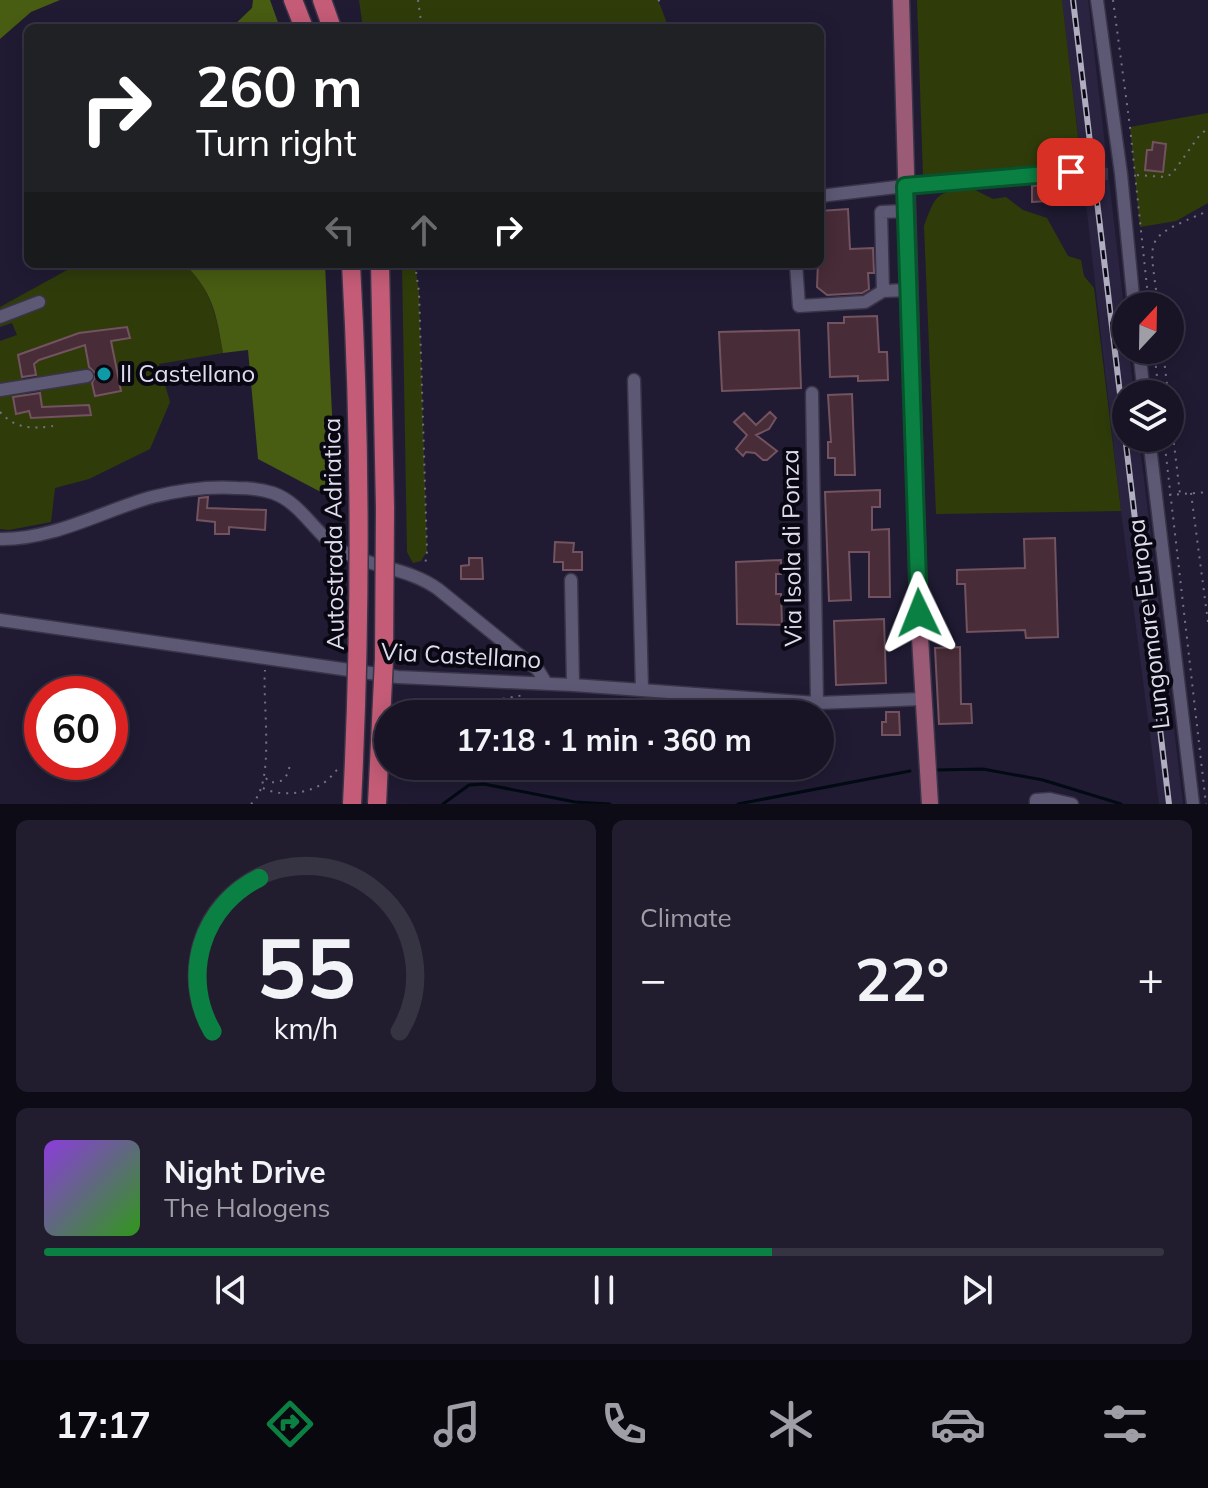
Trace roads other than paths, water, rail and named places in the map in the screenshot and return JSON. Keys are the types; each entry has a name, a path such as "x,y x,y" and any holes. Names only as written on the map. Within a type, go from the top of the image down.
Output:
{"highway":[{"path":"293,0 302,24"},
{"path":"322,0 331,24"},
{"name":"Autostrada Adriatica","path":"351,268 359,500 359,627 352,804"},
{"name":"Autostrada Adriatica","path":"377,804 384,659 385,508 380,268"}],"main road":[{"path":"901,0 922,699 930,804"}],"street":[{"path":"1097,0 1121,174 1133,292"},
{"path":"824,196 905,186 1086,173"},
{"path":"883,291 881,212 905,211"},
{"path":"796,268 799,306 865,302 883,291 908,290"},
{"path":"0,317 39,302"},
{"path":"0,390 87,376"},
{"path":"634,380 642,690"},
{"name":"Via Isola di Ponza","path":"812,393 817,700"},
{"name":"Lungomare Europa","path":"1151,452 1193,804"},
{"path":"0,539 38,535 152,497 198,488 250,489 274,493 296,507 319,533 346,554 423,578 538,670 546,683"},
{"path":"571,580 573,685"},
{"name":"Via Castellano","path":"0,620 398,677 546,683 777,700"},
{"name":"Via Castellano","path":"834,702 922,699"},
{"path":"1036,802 1050,799 1072,804"}],"waterway":[{"path":"937,770 983,769 1043,780 1121,804"},
{"path":"738,804 910,771"},
{"path":"443,804 469,785 484,784 575,802 610,804"}],"tunnel":[{"path":"1086,173 1108,174"}],"railway":[{"path":"1073,0 1169,804"}],"place":[{"name":"Il Castellano","path":"104,374"}]}
